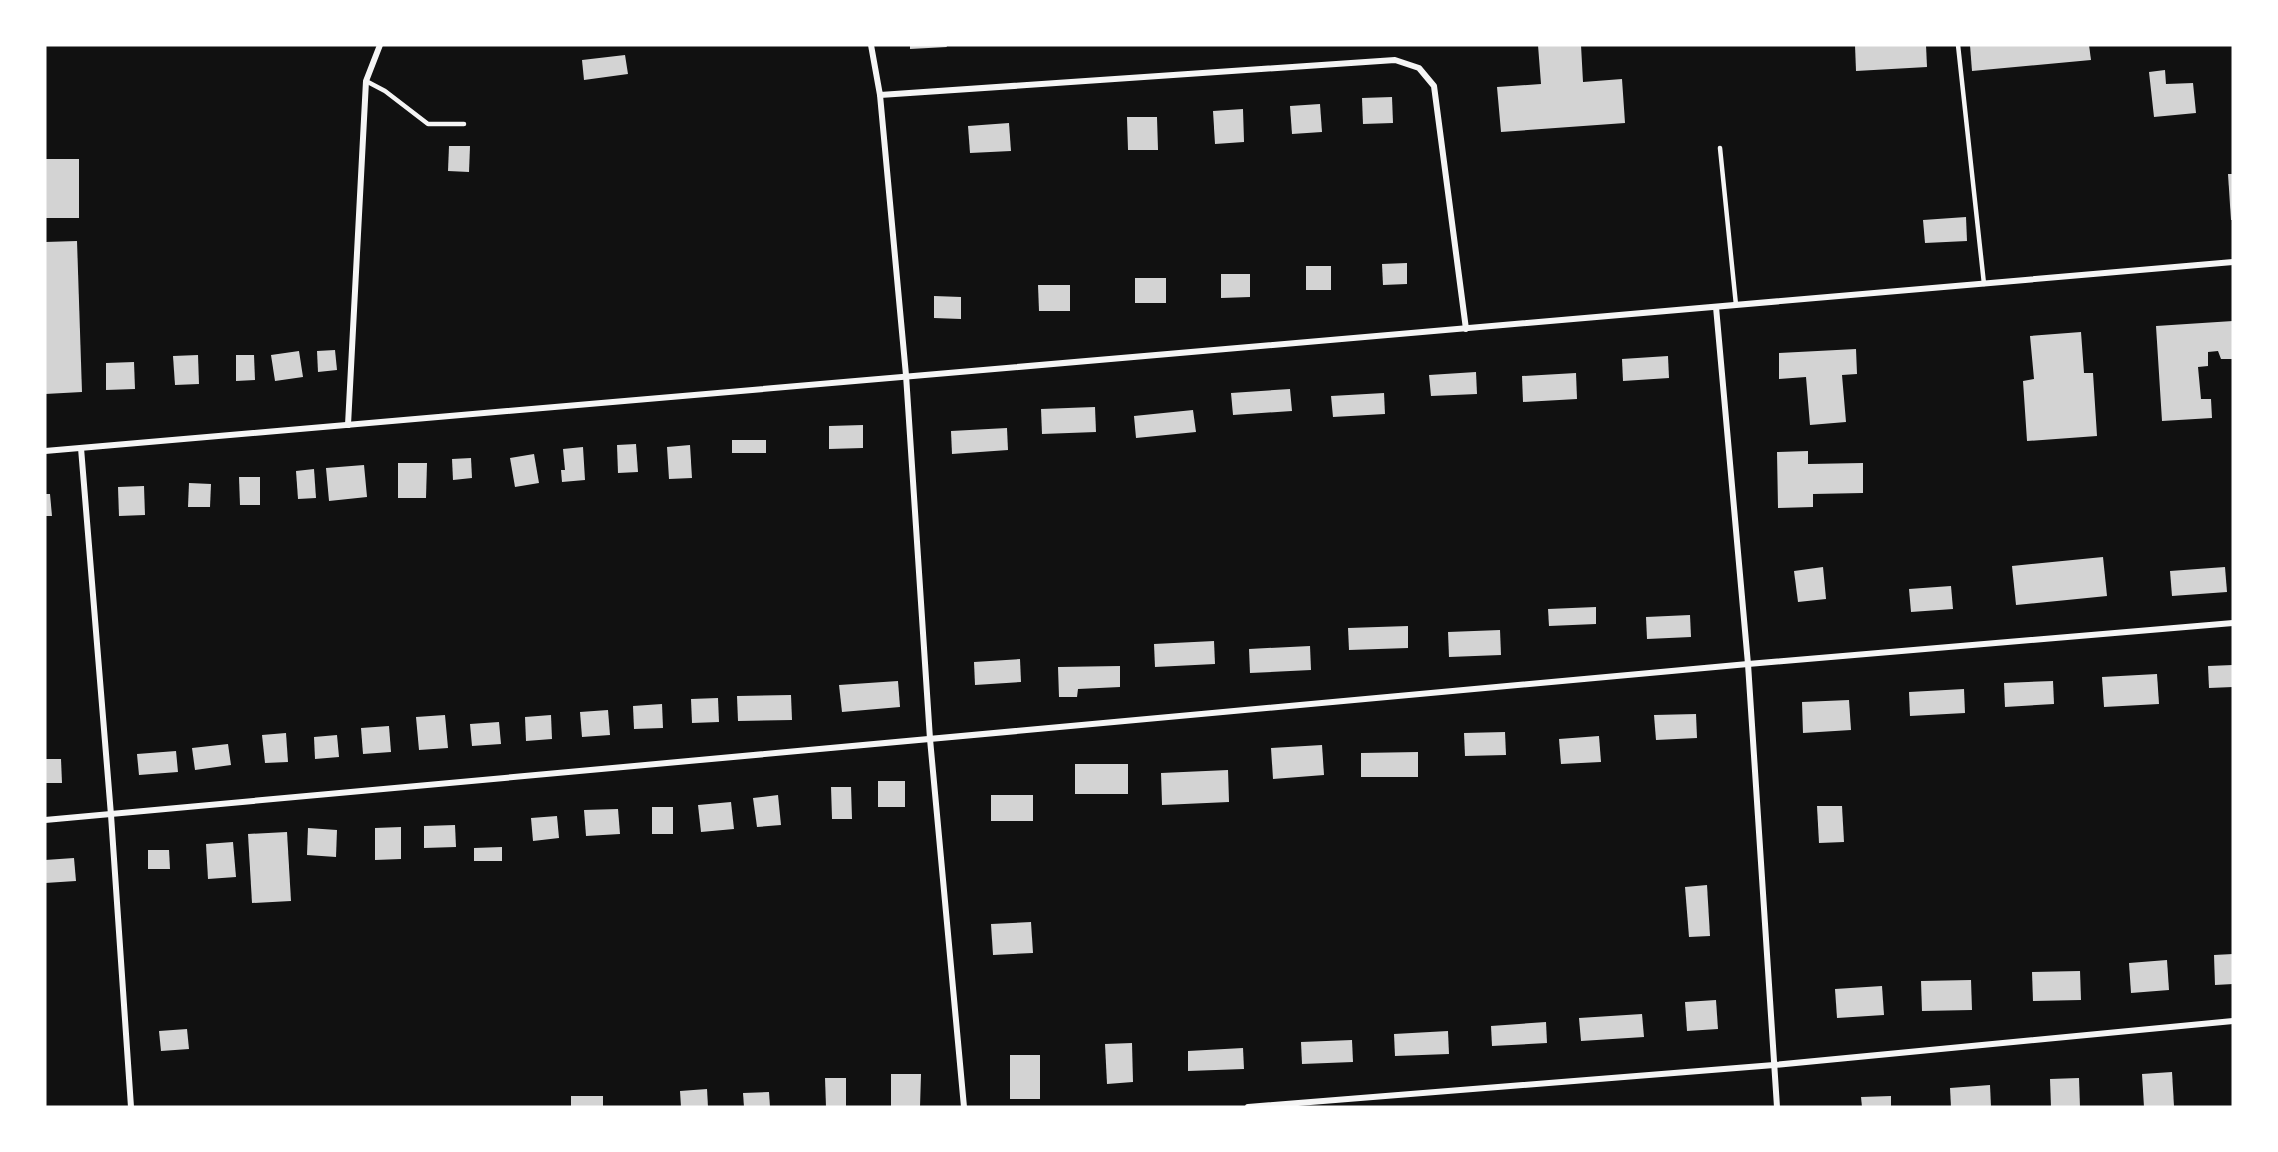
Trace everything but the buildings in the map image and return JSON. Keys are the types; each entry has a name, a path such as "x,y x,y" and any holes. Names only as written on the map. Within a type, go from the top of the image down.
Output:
{"street":[{"path":"348,425 366,81 380,45"},
{"path":"871,45 880,94 906,375 930,739 964,1107"},
{"path":"880,94 1395,60 1419,68 1434,86 1466,329"},
{"path":"45,451 2233,262"},
{"path":"1716,307 1748,664 1777,1107"},
{"path":"81,448 111,815 131,1107"},
{"path":"45,820 1748,664 2233,623"},
{"path":"1248,1107 1774,1065 2233,1021"}],"lane":[{"path":"1958,45 1984,284"},
{"path":"366,81 385,91 429,124 464,124"},
{"path":"1720,148 1736,305"}]}
